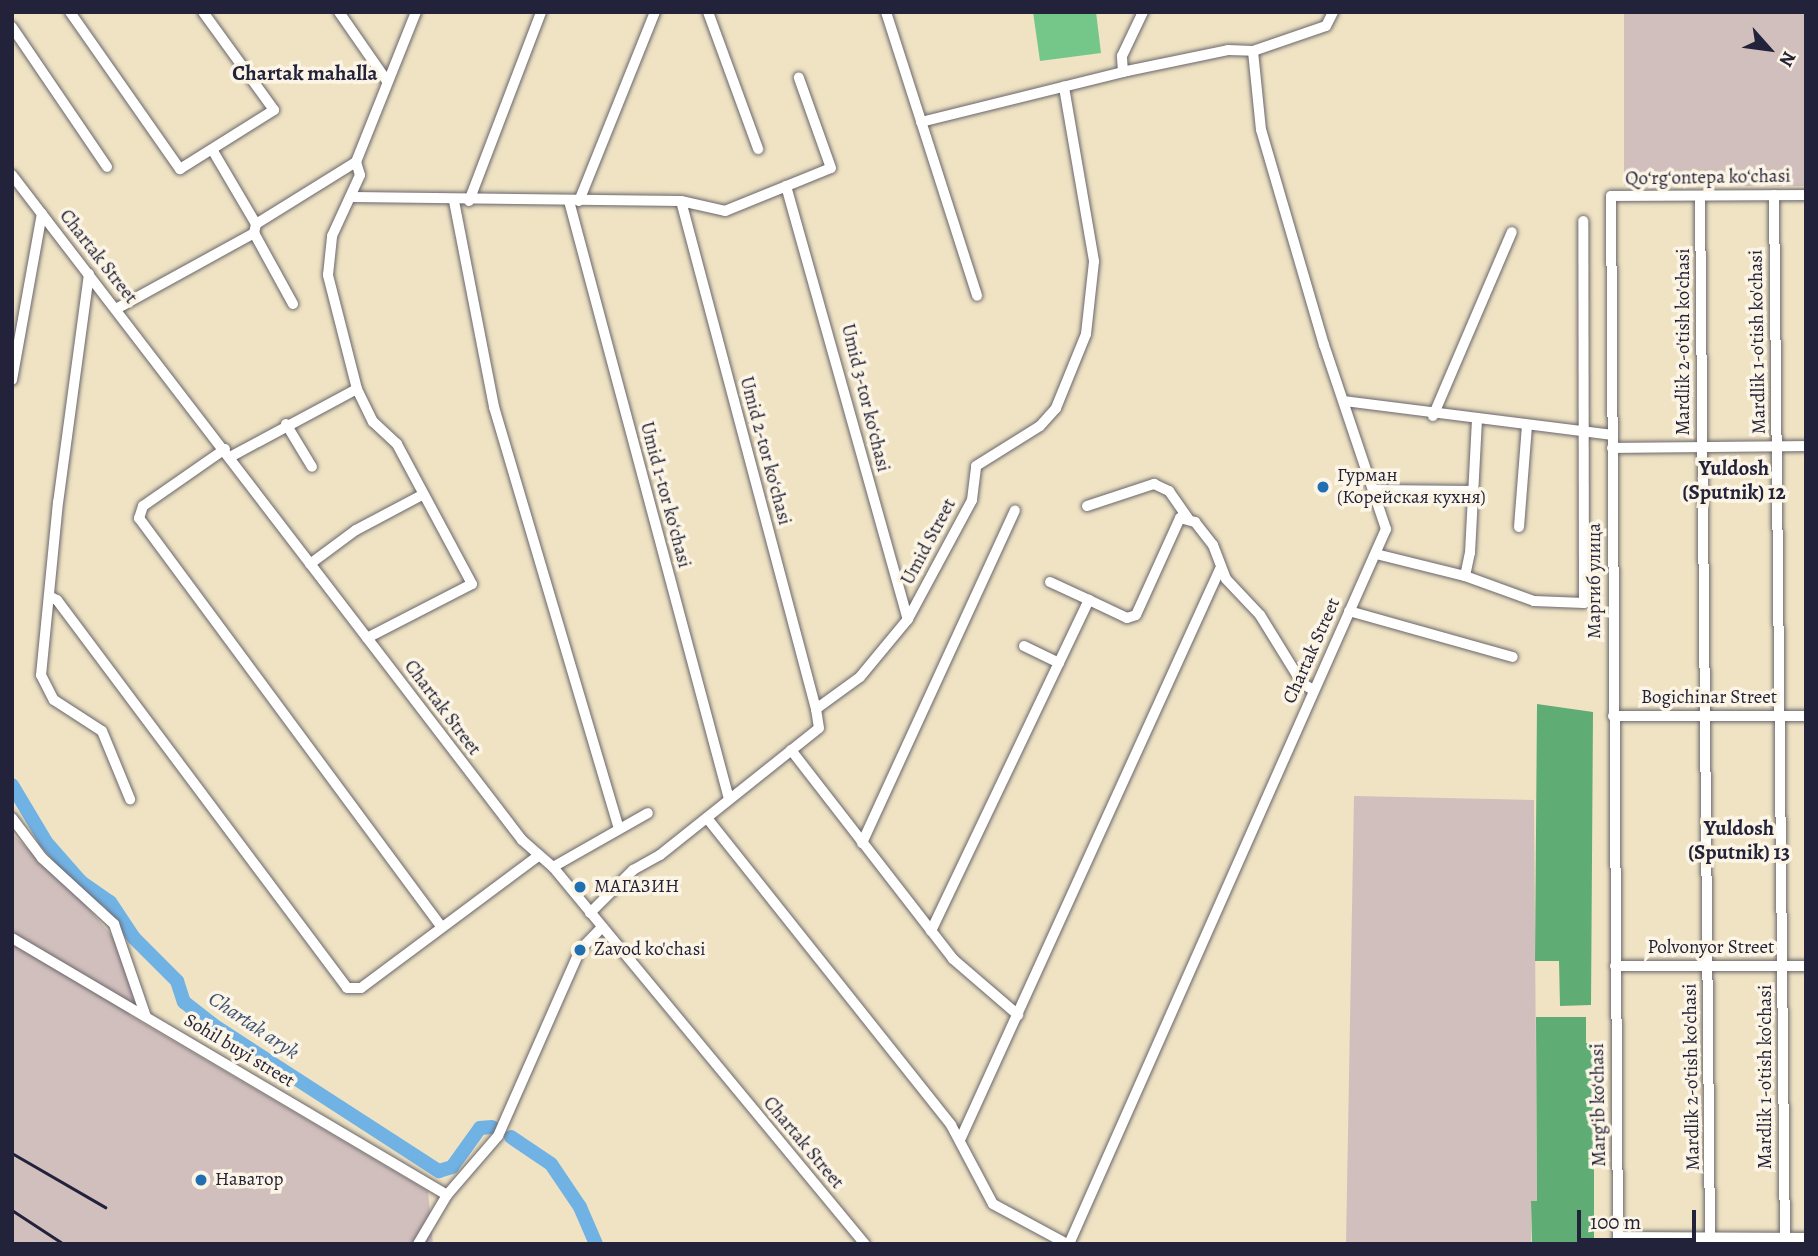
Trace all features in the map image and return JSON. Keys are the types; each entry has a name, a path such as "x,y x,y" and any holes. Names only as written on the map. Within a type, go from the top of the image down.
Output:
{"street":[{"path":"70,12 180,169 213,151 274,110 203,12"},
{"path":"339,12 387,81"},
{"path":"116,309 255,229 356,162 416,12"},
{"path":"469,201 541,12"},
{"path":"574,201 655,12"},
{"path":"708,12 758,149"},
{"path":"886,12 977,296"},
{"path":"1124,72 1122,56 1143,12"},
{"path":"921,122 1124,72 1228,50 1253,51 1326,26 1333,12"},
{"path":"12,27 107,167"},
{"name":"Chartak Street","path":"1068,1244 1376,554 1386,524 1344,401 1261,131 1253,51"},
{"path":"367,638 472,584 397,444 373,422 357,390 327,275 332,236 346,200 352,197 454,201 681,201 725,211 831,168 799,78"},
{"name":"Umid Street","path":"816,709 859,677 908,620 972,500 976,466 1050,419 1086,334 1094,261 1064,87"},
{"path":"213,151 293,304"},
{"path":"352,197 360,175 356,162"},
{"name":"Chartak Street","path":"12,175 537,856 553,867 865,1244"},
{"name":"Umid 3-tor koʻchasi","path":"786,186 908,620"},
{"name":"Mardlik 1-o'tish ko'chasi","path":"1774,195 1785,1240"},
{"name":"Qoʻrgʻontepa koʻchasi","path":"1611,196 1806,195"},
{"name":"Маргиб улица","path":"1611,196 1615,966"},
{"name":"Mardlik 2-o'tish ko'chasi","path":"1700,197 1702,716 1708,967 1710,1240"},
{"path":"454,201 494,407 619,828"},
{"name":"Umid 1-tor koʻchasi","path":"574,201 729,799"},
{"name":"Umid 2-tor koʻchasi","path":"681,201 816,709"},
{"path":"12,380 18,314 42,214"},
{"path":"1376,554 1465,576 1534,601 1584,603 1583,220"},
{"path":"1433,416 1513,232"},
{"path":"89,274 41,675 44,687 54,700 102,732 130,799"},
{"path":"357,390 228,453 144,506 139,518 440,925"},
{"path":"1344,401 1353,399 1433,416 1477,418 1612,435"},
{"path":"1465,576 1477,418"},
{"path":"286,424 312,467"},
{"path":"1519,527 1527,425"},
{"path":"1612,448 1806,446"},
{"path":"960,1140 1220,569 1218,552 1169,491 1154,484 1087,506"},
{"path":"1375,490 1473,491"},
{"path":"310,564 356,530 422,495"},
{"path":"862,843 1015,510"},
{"path":"1050,582 1127,618 1136,615 1177,521 1188,518"},
{"path":"1220,569 1260,615 1302,683 1313,690"},
{"path":"49,596 57,600 347,988 361,988 440,925 537,856"},
{"path":"931,931 1089,600"},
{"path":"1349,611 1513,657"},
{"path":"1024,646 1059,663"},
{"path":"590,913 633,870 707,818 820,727 816,709"},
{"name":"Bogichinar Street","path":"1613,716 1806,716"},
{"path":"791,750 931,931 983,988 1018,1015"},
{"path":"553,867 648,813"},
{"path":"12,818 42,858 114,924 146,1017"},
{"path":"707,818 960,1140 993,1204 1068,1244"},
{"path":"418,1244 447,1195 498,1136 580,950 602,928"},
{"name":"Sohil buyi street","path":"12,938 447,1195"},
{"name":"Polvonyor Street","path":"1615,966 1806,966"},
{"name":"Marg‘ib ko‘chasi","path":"1615,966 1618,1240"},
{"path":"1618,1240 1806,1238"}],"shaded area":[{"path":"1624,12 1806,12 1806,186 1624,186"},
{"path":"1354,796 1534,800 1537,1201 1531,1202 1531,1244 1346,1244"},
{"path":"12,834 78,896 123,949 138,1000 129,1015 428,1191 433,1244 12,1244"}],"green space":[{"path":"1033,12 1096,12 1101,53 1040,61"},
{"path":"1537,704 1593,712 1591,1005 1560,1006 1559,961 1535,961"},
{"path":"1536,1017 1586,1017 1586,1043 1594,1044 1594,1244 1532,1244 1531,1201 1537,1201"}],"waterway":[{"name":"Chartak aryk","path":"12,785 46,842 81,882 110,902 134,938 177,981 184,1002 213,1025 439,1171 452,1167 480,1128 492,1127"},
{"name":"Chartak aryk","path":"511,1137 551,1164 580,1207 596,1244"}],"railway":[{"path":"12,1153 105,1207"},
{"path":"12,1210 64,1244"}],"place":[{"name":"Гурман (Корейская кухня)","path":"1323,487"},
{"name":"МАГАЗИН","path":"580,887"},
{"name":"Zavod ko'chasi","path":"580,950"},
{"name":"Наватор","path":"201,1180"}],"district":[{"name":"Chartak mahalla","path":"305,73"},
{"name":"Yuldosh (Sputnik) 12","path":"1734,480"},
{"name":"Yuldosh (Sputnik) 13","path":"1739,840"}]}
